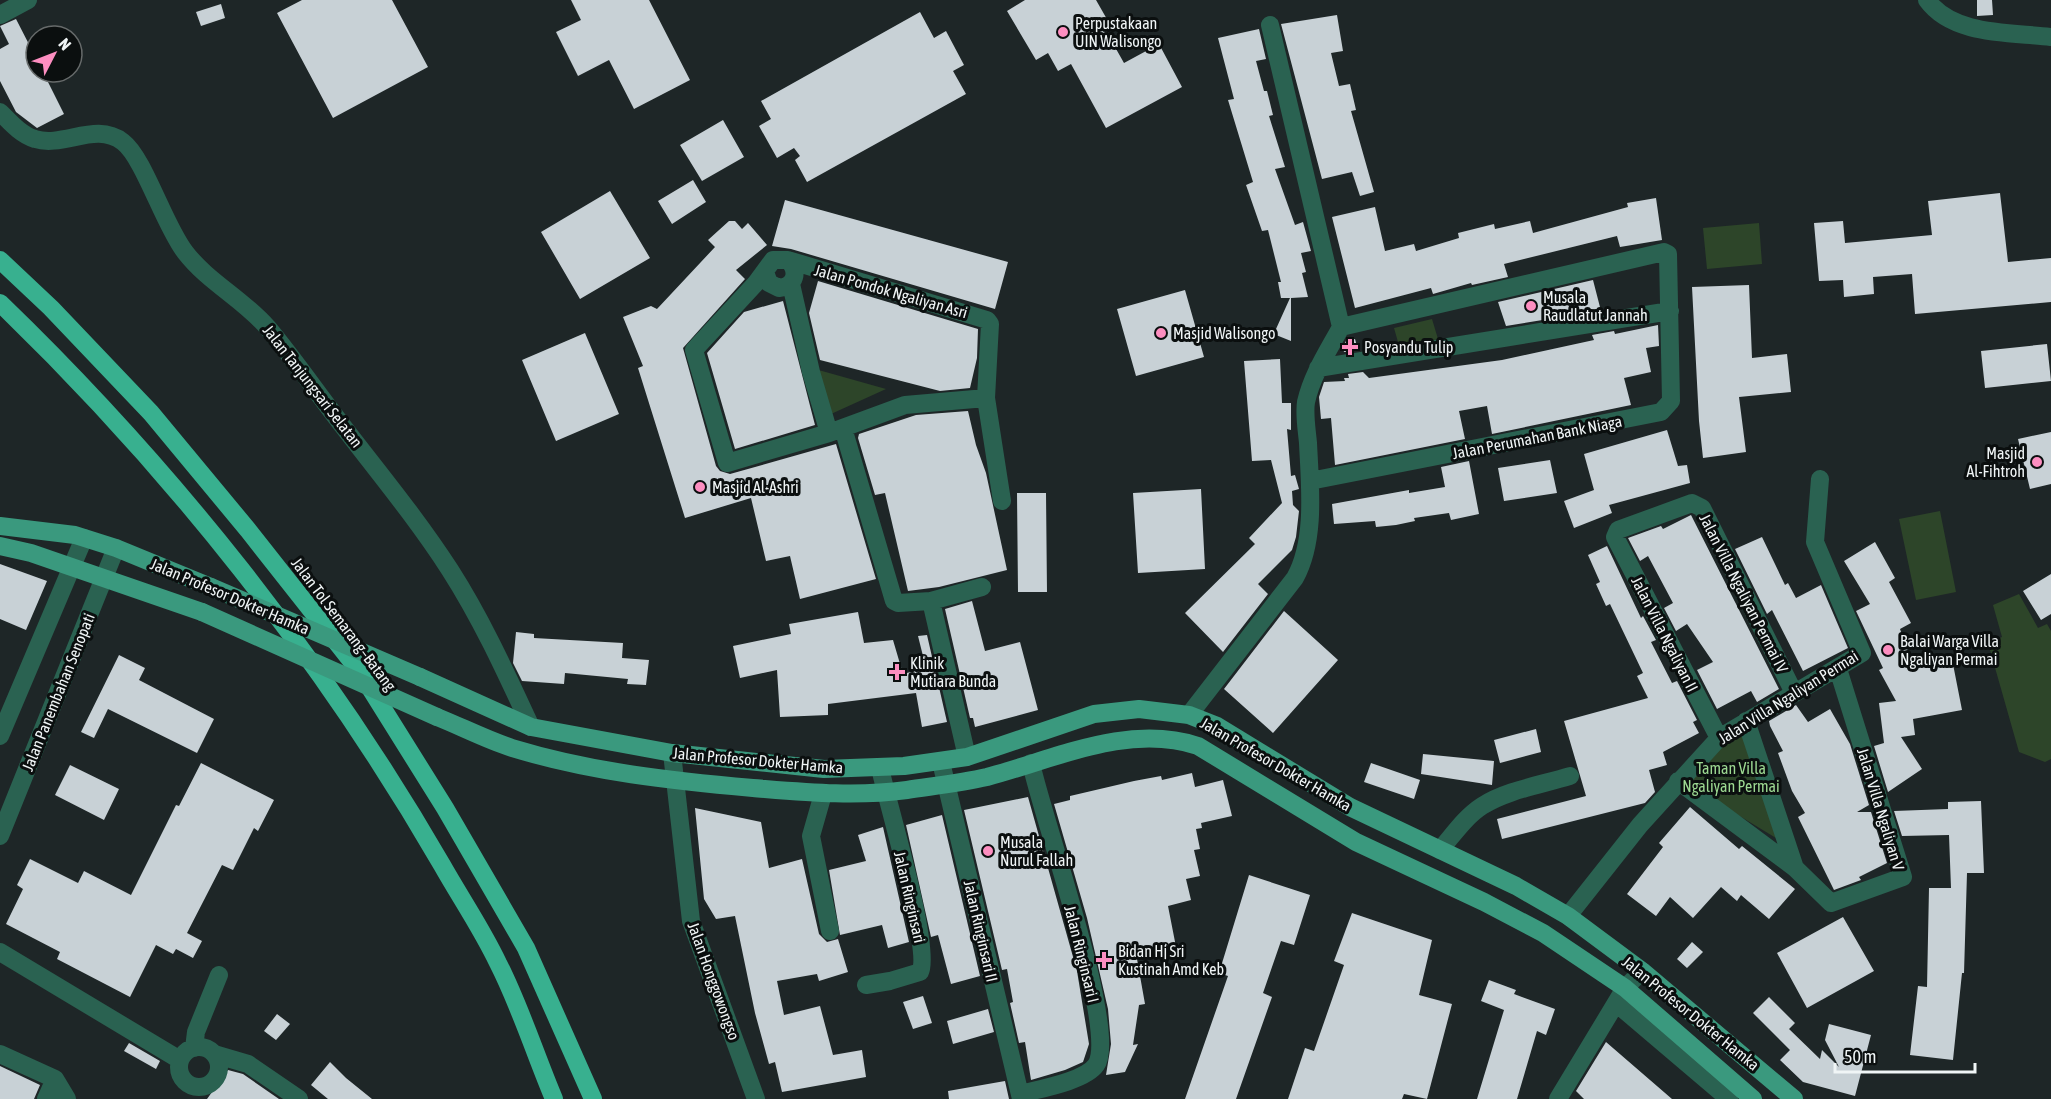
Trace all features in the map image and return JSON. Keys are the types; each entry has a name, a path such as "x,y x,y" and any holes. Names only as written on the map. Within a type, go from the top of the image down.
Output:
{"highway":[{"name":"Jalan Tol Semarang–Batang","path":"0,260 51,308 151,413 248,530 360,672 445,808 526,948 593,1099"},
{"path":"0,303 131,438 224,551 331,690 416,821 498,963 554,1099"}],"main road":[{"name":"Jalan Profesor Dokter Hamka","path":"0,526 68,532 116,548 420,676 531,727 672,753 824,769 880,768 967,757 1095,714 1159,710 1190,715 1217,726 1350,807 1493,875 1568,916 1641,970 1794,1099"},
{"name":"Jalan Profesor Dokter Hamka","path":"0,546 31,553 202,612 437,717 510,747 562,762 675,782 823,794 885,792 986,777 1125,739 1158,737 1198,746 1356,842 1484,902 1543,933 1753,1099"},
{"path":"1114,712 1125,739"},
{"path":"1095,714 1103,744"},
{"path":"1484,902 1493,875"}],"street":[{"path":"0,15 27,0"},
{"path":"1927,0 1934,9 1963,26 2051,37"},
{"path":"1190,715 1295,579 1303,564 1306,553 1310,481 1306,404 1318,368 1341,327 1270,25"},
{"name":"Jalan Tanjungsari Selatan","path":"0,112 15,127 33,139 52,142 84,134 105,133 123,142 135,158 168,226 184,250 202,272 266,326 431,542 488,636 531,727"},
{"name":"Jalan Perumahan Bank Niaga","path":"1310,481 1661,412 1671,401 1668,254 1664,252 1341,327"},
{"path":"788,260 773,260 767,264 765,272 694,350 725,462 729,464 905,405 986,398"},
{"name":"Jalan Pondok Ngaliyan Asri","path":"788,260 795,272 791,284 811,372 864,492 891,597 898,603 931,601 982,587"},
{"name":"Jalan Pondok Ngaliyan Asri","path":"788,260 986,319 990,324 986,398 1002,501"},
{"name":"Jalan Pondok Ngaliyan Asri","path":"765,272 773,287 786,288 791,284"},
{"path":"1318,368 1670,311"},
{"name":"Jalan Villa Ngaliyan Permai","path":"1568,916 1678,781 1719,738 1838,669 1862,652 1815,542 1820,479"},
{"name":"Jalan Villa Ngaliyan Permai IV","path":"1618,530 1692,503 1702,508 1794,693"},
{"name":"Jalan Villa Ngaliyan II","path":"1618,530 1616,537 1719,738"},
{"name":"Jalan Panembahan Senopati","path":"0,736 84,538"},
{"name":"Jalan Panembahan Senopati","path":"0,836 116,548"},
{"path":"931,601 967,757"},
{"name":"Jalan Villa Ngaliyan V","path":"1795,867 1831,903 1903,877 1838,669"},
{"path":"1746,721 1795,867"},
{"name":"Jalan Honggowongso","path":"672,753 691,921 756,1099"},
{"name":"Jalan Ringinsari II","path":"941,762 1020,1096"},
{"name":"Jalan Ringinsari I","path":"1020,1096 1089,1073 1098,1063 1102,1052 1094,999 1079,932 1037,791 1031,763"},
{"name":"Jalan Ringinsari","path":"866,985 917,974 924,961 916,913 880,768"},
{"path":"1440,850 1466,819 1481,807 1498,798 1570,776"},
{"path":"1678,781 1795,867"},
{"path":"823,794 811,836 830,931"},
{"path":"0,952 180,1060"},
{"path":"1558,1099 1621,995 1641,970"},
{"path":"194,1048 196,1032 219,975"},
{"path":"1621,995 1729,1099"},
{"path":"214,1054 219,1066 215,1079 204,1087 190,1092 182,1078 180,1060 186,1052 194,1048 205,1048 214,1054 248,1064 299,1099"},
{"path":"0,1054 55,1079 67,1099"},
{"path":"46,1099 55,1079"}],"green space":[{"path":"1759,223 1762,264 1707,269 1703,228"},
{"path":"1432,319 1438,339 1400,349 1394,328"},
{"path":"815,369 886,389 831,414"},
{"path":"1940,511 1956,592 1916,600 1899,519"},
{"path":"2019,594 2038,628 2047,624 2051,631 2051,759 2045,762 2019,752 1988,643 2002,637 1993,605"},
{"name":"Taman Villa Ngaliyan Permai","path":"1748,729 1776,838 1685,783 1723,743"}],"building":[{"path":"302,0 392,0 428,67 333,118 277,13"},
{"path":"571,0 649,0 690,80 634,109 609,60 578,76 556,32 581,20"},
{"path":"1025,0 1096,0 1108,21 1102,24 1124,63 1159,44 1182,87 1106,128 1071,64 1058,71 1048,53 1036,60 1007,11"},
{"path":"1977,0 1992,0 1993,15 1977,16"},
{"path":"221,4 225,18 201,26 196,12"},
{"path":"920,12 934,38 946,31 964,65 953,71 966,94 807,182 795,160 800,156 794,148 777,158 759,126 771,119 761,101"},
{"path":"1337,15 1343,51 1331,53 1339,86 1350,84 1356,110 1351,111 1374,192 1360,196 1352,172 1322,179 1281,24"},
{"path":"16,19 24,35 24,84 49,84 64,114 37,128 16,112 0,81 0,49 9,44 0,26"},
{"path":"1259,29 1266,59 1256,61 1264,91 1267,91 1273,115 1269,116 1285,167 1275,169 1295,225 1303,222 1311,251 1301,253 1306,272 1302,273 1308,297 1291,298 1291,341 1276,335 1276,329 1290,298 1281,298 1278,282 1281,282 1268,230 1262,231 1246,185 1253,182 1228,100 1234,99 1218,38"},
{"path":"723,120 744,157 702,181 680,145"},
{"path":"693,180 706,202 672,224 658,201"},
{"path":"610,191 650,258 580,299 541,232"},
{"path":"2000,193 2008,262 2051,258 2051,302 1915,314 1912,274 1873,277 1874,294 1844,297 1843,280 1819,281 1814,223 1843,221 1845,243 1932,235 1928,201"},
{"path":"1656,198 1662,240 1620,247 1617,236 1504,264 1508,277 1472,285 1471,283 1433,294 1431,288 1355,308 1332,217 1375,207 1385,251 1414,244 1416,251 1459,238 1458,233 1494,224 1495,229 1530,221 1533,233 1628,207 1627,203"},
{"path":"785,200 1008,262 995,309 791,249 772,246"},
{"path":"729,221 735,221 742,229 748,223 767,245 736,270 745,279 683,348 716,466 720,471 730,474 836,444 876,579 800,599 790,556 766,561 751,498 685,518 638,368 643,366 623,317 651,306 657,309 715,247 708,240"},
{"name":"Musala Raudlatut Jannah","path":"1593,280 1601,311 1586,313 1585,310 1561,317 1506,326 1498,302"},
{"path":"818,281 978,329 977,358 970,388 940,391 820,360 809,313"},
{"path":"1749,285 1752,358 1787,354 1791,392 1739,397 1746,452 1703,458 1692,287"},
{"name":"Masjid Walisongo","path":"1185,290 1204,357 1136,376 1117,309"},
{"path":"783,301 815,425 735,449 707,353 744,312"},
{"path":"1658,325 1659,346 1646,348 1651,372 1624,378 1631,405 1492,434 1487,406 1459,411 1465,439 1335,465 1331,418 1321,419 1319,397 1324,382 1345,381 1344,378 1349,378 1348,374 1363,372 1369,378 1502,360 1594,340 1592,335 1614,331 1615,334"},
{"path":"585,333 619,414 556,441 522,360"},
{"name":"Posyandu Tulip","path":"1355,339 1358,350 1344,352 1343,347 1346,341"},
{"path":"2047,344 2051,381 1985,388 1981,351"},
{"path":"1280,359 1282,403 1291,403 1291,430 1287,429 1291,476 1295,475 1299,489 1292,491 1293,505 1299,511 1296,537 1292,550 1258,584 1268,594 1223,652 1185,613 1255,544 1249,538 1282,503 1271,460 1252,461 1244,361"},
{"path":"968,411 986,473 1007,570 939,587 908,591 885,493 875,495 858,438 859,434 916,415"},
{"path":"1667,430 1678,466 1687,465 1690,483 1609,505 1612,513 1574,528 1564,501 1594,490 1584,454"},
{"name":"Masjid Al-Fihtroh","path":"2051,432 2051,484 2030,489 2018,439"},
{"path":"1550,460 1557,493 1504,501 1498,468"},
{"path":"1469,461 1479,514 1451,520 1449,513 1414,518 1415,521 1396,525 1376,527 1375,521 1334,524 1332,504 1409,490 1409,493 1445,487 1441,467"},
{"path":"1201,489 1205,569 1138,573 1133,493"},
{"path":"1017,493 1046,493 1047,592 1018,592"},
{"path":"1691,515 1779,689 1757,702 1751,691 1717,709 1697,670 1713,662 1687,624 1676,631 1664,608 1673,603 1648,556 1640,561 1628,538 1661,526 1663,529"},
{"path":"1762,537 1785,585 1788,583 1796,598 1821,585 1848,648 1803,671 1772,610 1767,614 1735,549"},
{"path":"1875,542 1895,578 1889,582 1911,623 1900,629 1913,666 1952,659 1962,710 1913,719 1915,735 1901,737 1922,769 1888,792 1874,746 1884,743 1879,703 1896,701 1879,670 1883,668 1856,611 1870,604 1844,561"},
{"path":"1607,546 1641,618 1643,616 1656,640 1651,642 1672,683 1677,681 1697,720 1693,722 1699,733 1663,752 1667,765 1649,770 1655,792 1645,803 1502,839 1497,819 1586,796 1564,721 1648,698 1637,676 1643,673 1610,604 1606,606 1596,584 1600,582 1588,555"},
{"path":"0,564 47,581 26,630 0,619"},
{"path":"2051,574 2051,614 2041,620 2023,591"},
{"path":"972,601 985,651 1020,642 1038,710 975,727 973,718 970,718 945,609"},
{"path":"1284,611 1338,660 1273,733 1224,689"},
{"path":"858,612 864,643 893,640 903,674 926,668 918,636 927,635 947,722 922,727 916,693 828,704 828,715 780,717 777,670 740,678 733,646 791,634 789,624"},
{"path":"516,632 534,634 534,638 623,643 622,658 649,660 646,685 627,684 628,679 565,673 564,684 522,681 513,663"},
{"path":"119,655 145,668 139,680 214,719 197,753 108,709 94,738 81,732"},
{"path":"1796,705 1808,722 1830,709 1850,744 1869,805 1857,812 1871,812 1887,863 1859,877 1861,880 1834,890 1798,817 1805,813 1792,791 1778,753 1783,751 1770,726 1769,721"},
{"path":"1536,729 1541,752 1500,763 1494,740"},
{"path":"1423,754 1494,761 1492,785 1421,774"},
{"path":"201,763 274,800 258,831 254,828 233,870 222,865 187,933 202,941 193,958 176,949 173,954 156,945 130,997 57,959 60,952 6,924 23,889 17,885 30,859 78,883 84,871 131,895 176,805 179,806"},
{"path":"1371,763 1420,780 1414,799 1364,782"},
{"path":"70,765 119,789 104,820 55,795"},
{"path":"1192,773 1195,787 1223,780 1232,816 1201,823 1202,828 1196,829 1200,849 1194,850 1200,876 1186,879 1191,900 1168,906 1177,952 1137,959 1145,1004 1139,1005 1133,1045 1138,1044 1125,1072 1106,1075 1111,1044 1108,1009 1087,918 1054,804 1070,800 1070,796 1134,781 1161,776 1162,780"},
{"path":"1028,797 1077,971 1089,1044 1083,1062 1031,1080 1025,1042 1019,1043 1010,1003 1013,1002 1007,969 1002,970 964,810"},
{"path":"1981,801 1984,873 1967,873 1964,973 1962,973 1953,1060 1910,1055 1918,986 1927,987 1929,888 1951,888 1949,835 1902,836 1894,811 1948,809 1948,802"},
{"path":"1690,807 1739,849 1742,846 1795,889 1769,919 1741,895 1737,901 1721,887 1693,918 1670,897 1656,916 1627,894 1663,847 1659,843"},
{"path":"695,808 761,822 769,868 802,859 819,934 827,942 838,939 848,972 819,981 817,974 777,981 784,1015 820,1006 833,1055 862,1050 866,1077 782,1092 775,1062 769,1064 755,1013 735,916 716,919 704,899"},
{"path":"942,815 980,976 951,984 938,935 931,937 906,825"},
{"path":"883,827 909,942 888,948 882,925 840,935 829,870 866,861 858,835"},
{"path":"1249,875 1310,895 1294,945 1281,941 1263,993 1272,997 1236,1099 1185,1099 1228,976 1219,973"},
{"path":"1352,913 1432,940 1419,995 1452,1004 1427,1099 1404,1094 1402,1099 1288,1099 1305,1048 1314,1051 1344,965 1334,961"},
{"path":"1843,917 1874,971 1807,1008 1777,953"},
{"path":"1692,942 1703,952 1687,968 1677,959"},
{"path":"1489,980 1516,990 1514,994 1555,1009 1546,1035 1537,1031 1517,1099 1477,1099 1504,1010 1481,1001"},
{"path":"923,996 932,1023 913,1029 903,1002"},
{"path":"1769,997 1795,1023 1789,1029 1820,1059 1822,1050 1839,1067 1825,1040 1829,1024 1871,1035 1855,1096 1803,1082 1780,1060 1790,1050 1753,1013"},
{"path":"988,1009 994,1032 953,1044 947,1021"},
{"path":"277,1014 290,1024 276,1040 264,1031"},
{"path":"1606,1042 1672,1099 1584,1099 1576,1091"},
{"path":"129,1043 160,1061 156,1069 124,1051"},
{"path":"330,1062 372,1099 328,1099 311,1085"},
{"path":"0,1066 40,1085 34,1099 0,1099"},
{"path":"228,1070 243,1074 279,1099 207,1099"},
{"path":"1005,1081 1009,1099 949,1099 948,1091"}],"place":[{"name":"Perpustakaan UIN Walisongo","path":"1063,32"},
{"name":"Musala Raudlatut Jannah","path":"1531,306"},
{"name":"Masjid Walisongo","path":"1161,333"},
{"name":"Posyandu Tulip","path":"1350,347"},
{"name":"Masjid Al-Fihtroh","path":"2037,462"},
{"name":"Masjid Al-Ashri","path":"700,487"},
{"name":"Balai Warga Villa Ngaliyan Permai","path":"1888,650"},
{"name":"Klinik Mutiara Bunda","path":"897,672"},
{"name":"Musala Nurul Fallah","path":"988,851"},
{"name":"Bidan Hj Sri Kustinah Amd Keb","path":"1104,960"}]}
